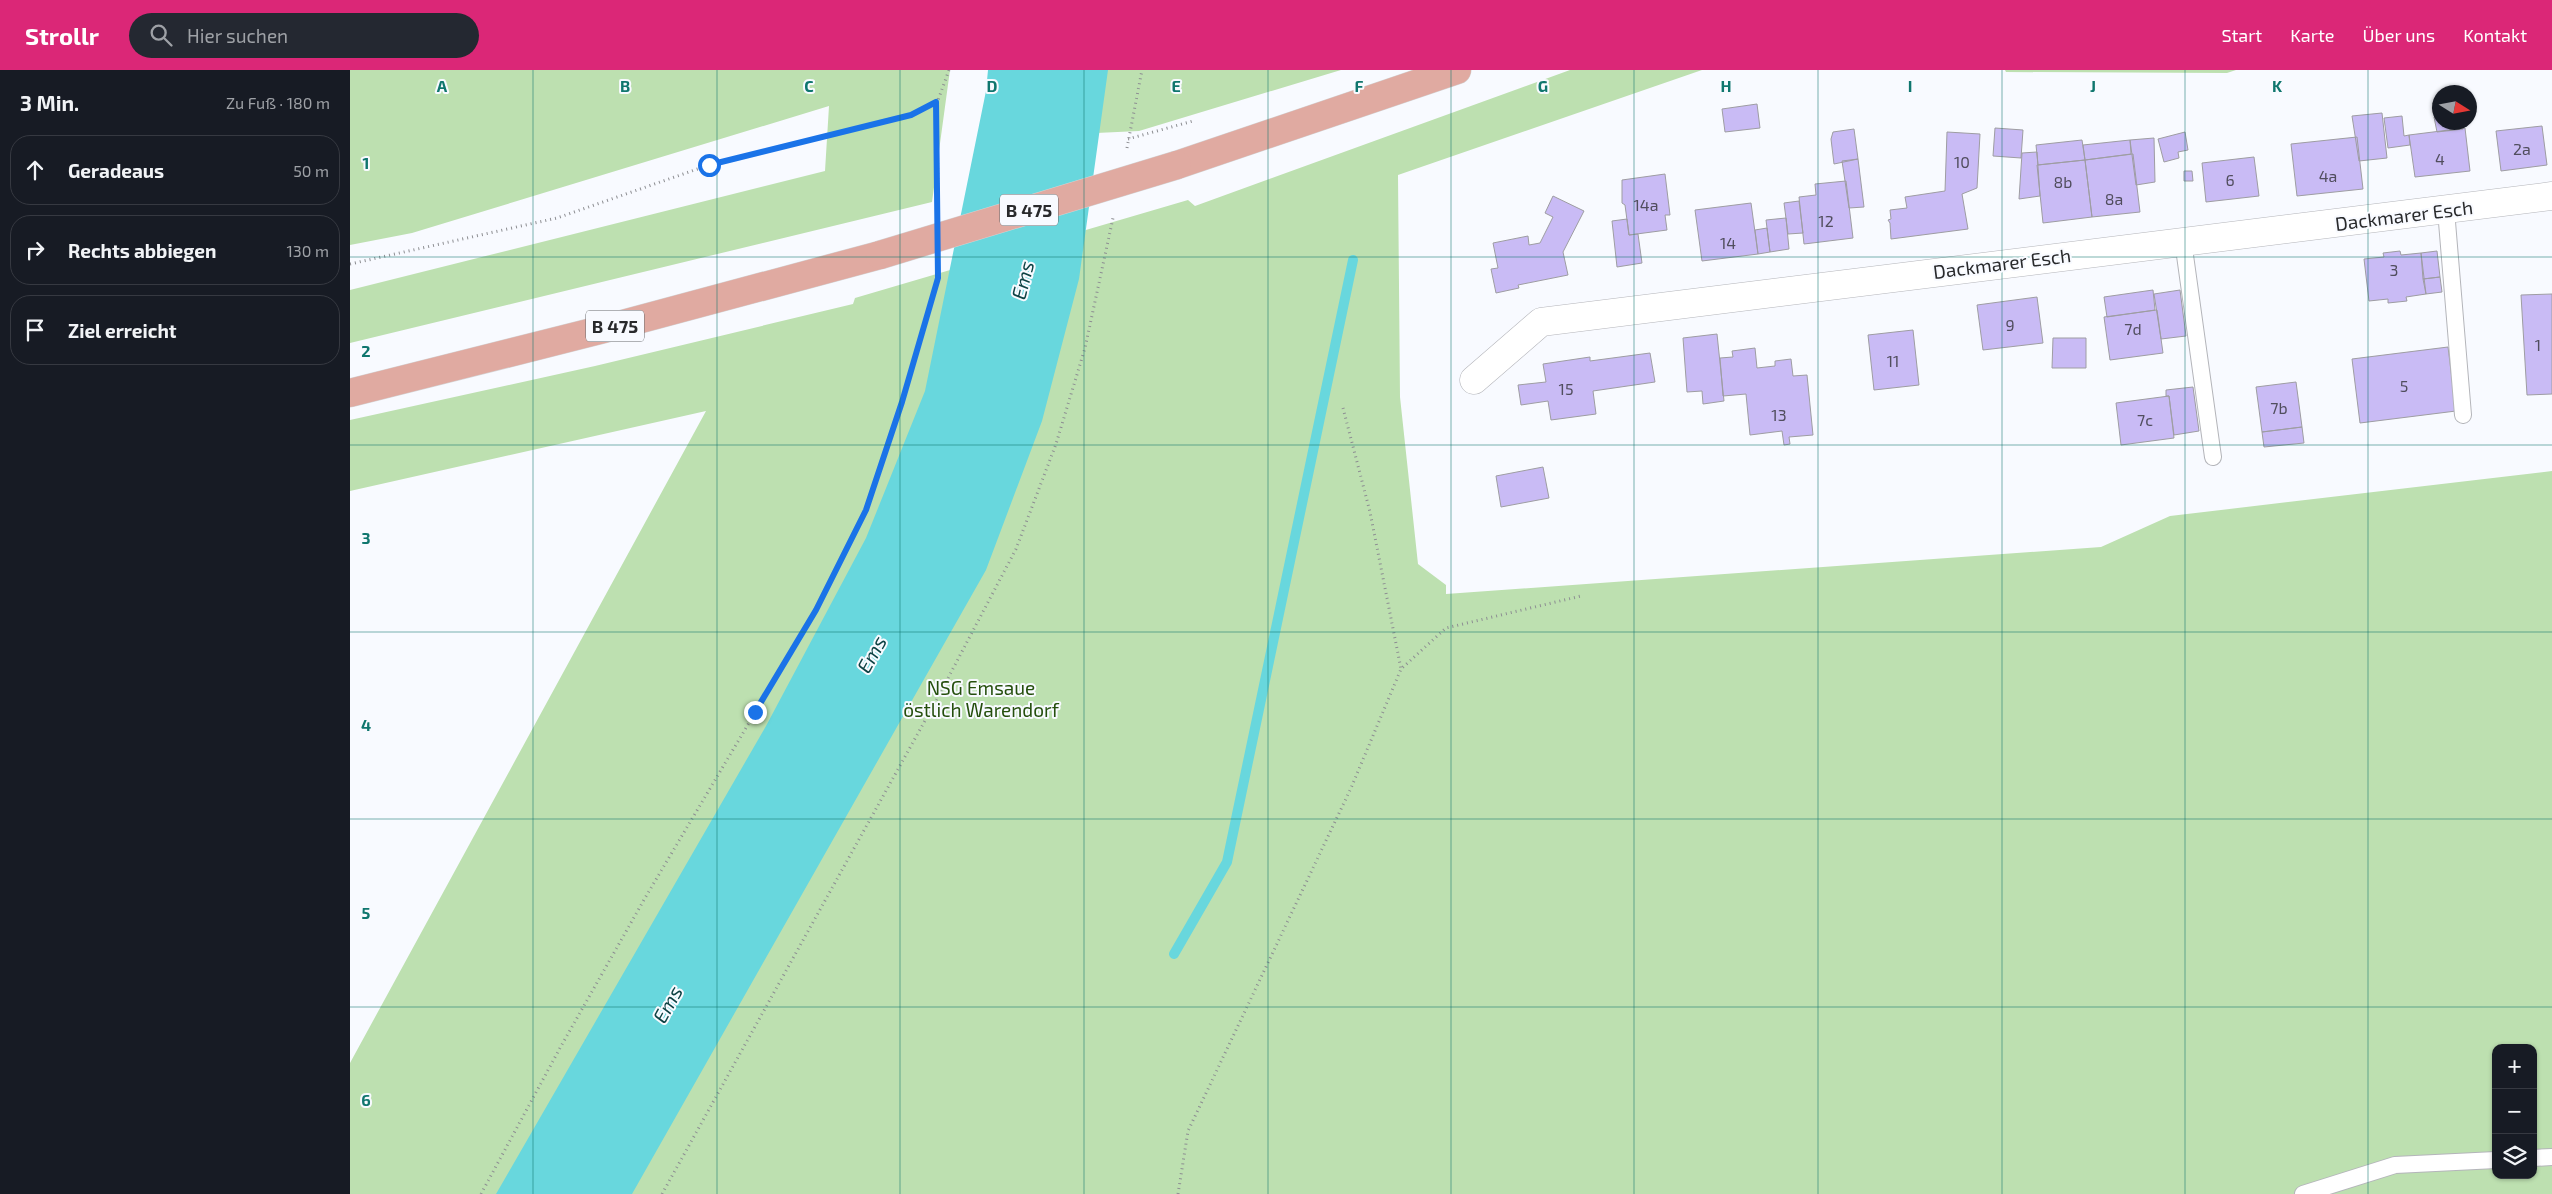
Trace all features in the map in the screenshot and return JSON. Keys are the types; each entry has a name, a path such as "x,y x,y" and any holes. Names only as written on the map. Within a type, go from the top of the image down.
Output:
{"main road":[{"name":"B 475","path":"350,393 880,255 1177,165 1458,70"}],"street":[{"name":"Dackmarer Esch","path":"1474,380 1541,322 2552,196"}],"lane":[{"path":"2446,210 2463,416"},
{"path":"2183,241 2213,457"},
{"path":"2537,1158 2552,1157"},
{"path":"2303,1194 2396,1164 2492,1160"}],"path":[{"path":"938,210 936,102 949,70"},
{"path":"1137,100 1142,70"},
{"path":"350,264 557,218 709,165 911,115 936,102"},
{"path":"1128,139 1192,121"},
{"path":"662,1194 937,699 1016,549 1056,444 1085,348 1102,266"},
{"path":"481,1194 621,939 816,610 866,510 905,392 938,278 938,269"},
{"path":"1343,408 1370,512 1401,669"},
{"path":"1178,1194 1188,1131 1350,788 1401,669 1446,628 1581,596"}],"green space":[{"path":"350,70 950,70 932,202 350,343 350,290 825,171 829,106 412,233 350,245"},
{"path":"1102,70 1341,70 1139,131 1096,133"},
{"name":"NSG Emsaue östlich Warendorf","path":"1570,70 1702,70 1398,175 1400,397 1418,564 1446,585 1446,594 2101,547 2170,516 2552,471 2552,1194 350,1194 350,1063 706,411 350,491 350,420 595,366 853,304 855,298 1188,200 1195,206"},
{"path":"2005,70 2236,70 2227,73 2006,72"}],"water":[{"name":"Ems","path":"988,70 1108,70 1079,279 1042,421 986,570 632,1194 496,1194 766,726 866,538 925,391 986,91"}],"building":[{"path":"1757,104 1760,128 1725,132 1722,109"},
{"path":"2382,113 2387,158 2359,161 2352,116"},
{"path":"2402,116 2404,136 2409,135 2410,145 2388,148 2384,118"},
{"path":"2542,126 2547,165 2501,171 2496,131"},
{"path":"1995,128 2023,130 2021,158 1993,156"},
{"path":"1854,129 1858,159 1834,164 1831,139 1833,132"},
{"path":"2437,130 2454,130 2437,132"},
{"path":"2465,130 2470,171 2415,177 2409,135"},
{"path":"1947,132 1980,134 1977,188 1962,194 1968,229 1891,239 1890,223 1888,220 1891,219 1890,210 1907,208 1905,197 1945,191"},
{"path":"2185,132 2188,150 2178,152 2179,158 2164,162 2158,139"},
{"path":"2357,137 2363,189 2297,196 2291,144"},
{"path":"2154,138 2155,182 2136,185 2130,140"},
{"path":"2082,140 2085,160 2038,165 2036,145"},
{"path":"2130,140 2131,154 2085,160 2083,145"},
{"path":"2037,152 2040,196 2019,199 2022,153"},
{"path":"2133,154 2140,212 2092,217 2085,160"},
{"path":"2254,157 2259,196 2206,202 2202,163"},
{"path":"1858,159 1864,207 1849,208 1842,161"},
{"path":"2085,160 2092,217 2043,223 2037,165"},
{"path":"2184,171 2192,171 2193,181 2184,181"},
{"path":"1665,174 1670,215 1665,215 1667,230 1629,235 1625,205 1622,203 1622,180"},
{"path":"1846,181 1853,238 1804,244 1799,197 1816,195 1815,184"},
{"path":"1553,196 1584,211 1563,252 1568,275 1518,285 1519,288 1496,293 1491,269 1498,268 1493,243 1528,236 1529,245 1540,243 1553,217 1545,213"},
{"path":"1799,201 1803,233 1788,234 1784,203"},
{"path":"1751,203 1758,254 1702,261 1695,210"},
{"path":"1786,218 1789,249 1770,252 1766,220"},
{"path":"1627,219 1629,235 1638,234 1642,263 1617,267 1612,221"},
{"path":"1767,228 1770,252 1758,254 1755,230"},
{"path":"2400,251 2401,255 2421,253 2426,294 2406,297 2407,301 2388,303 2388,299 2369,301 2364,259 2384,257 2383,253"},
{"path":"2437,251 2440,277 2423,279 2421,253"},
{"path":"2440,277 2442,292 2426,294 2423,279"},
{"path":"2153,290 2155,310 2107,317 2104,297"},
{"path":"2180,290 2186,336 2161,339 2154,294"},
{"path":"2552,294 2552,394 2527,395 2521,295"},
{"path":"2037,297 2043,343 1983,350 1977,305"},
{"path":"2157,310 2163,353 2110,360 2104,317"},
{"path":"1913,330 1919,385 1874,390 1868,335"},
{"path":"1717,334 1724,401 1703,404 1702,391 1687,392 1683,338"},
{"path":"2053,338 2086,338 2086,368 2052,368"},
{"path":"2448,347 2456,411 2360,423 2352,359"},
{"path":"1755,348 1757,368 1775,366 1775,361 1791,359 1793,376 1807,375 1813,435 1789,437 1790,444 1784,445 1782,431 1750,435 1746,394 1723,396 1720,358 1733,357 1732,351"},
{"path":"1650,353 1655,382 1593,391 1596,414 1551,420 1548,401 1521,405 1518,385 1546,382 1543,364 1590,357 1590,361"},
{"path":"2296,382 2302,427 2262,432 2256,387"},
{"path":"2193,387 2199,431 2174,435 2169,396 2166,396 2166,390"},
{"path":"2169,396 2174,438 2121,445 2116,403"},
{"path":"2302,427 2304,443 2264,447 2262,432"},
{"path":"1543,467 1549,498 1501,507 1496,476"}],"waterway":[{"path":"1174,954 1227,862 1353,260"}],"route":[{"path":"709,165 911,115 936,102 938,278 902,402 866,510 816,610 755,712"}]}
